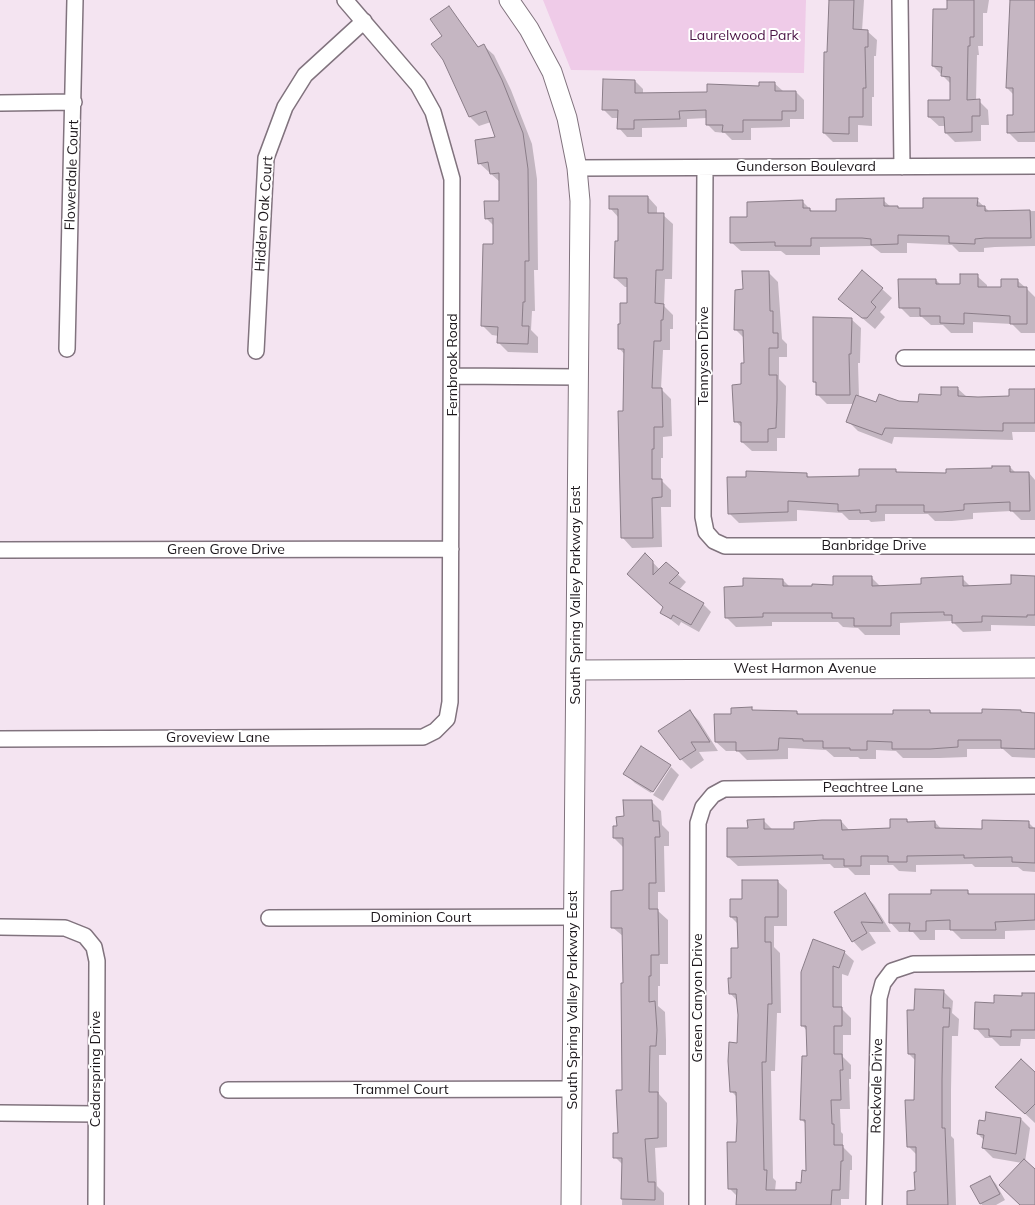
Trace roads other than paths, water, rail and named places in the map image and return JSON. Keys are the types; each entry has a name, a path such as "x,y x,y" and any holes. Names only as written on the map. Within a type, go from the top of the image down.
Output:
{"street":[{"name":"Flowerdale Court","path":"67,349 75,0"},
{"name":"Fernbrook Road","path":"345,0 418,85 433,112 452,179 453,376 450,702 446,719 435,731"},
{"name":"South Spring Valley Parkway East","path":"509,0 529,29 552,72 567,118 577,168 580,201 571,1205"},
{"path":"900,0 902,167"},
{"name":"Hidden Oak Court","path":"256,351 266,158 285,107 305,75 364,21"},
{"path":"0,103 74,102"},
{"name":"Gunderson Boulevard","path":"577,168 1035,166"},
{"name":"Tennyson Drive","path":"705,168 703,517 706,532 714,541"},
{"path":"904,358 1035,358"},
{"path":"453,376 578,377"},
{"name":"Banbridge Drive","path":"714,541 725,546 1035,546"},
{"name":"Green Grove Drive","path":"0,550 451,549"},
{"name":"West Harmon Avenue","path":"576,670 1035,668"},
{"name":"Groveview Lane","path":"0,738 423,737 435,731"},
{"name":"Peachtree Lane","path":"713,795 724,788 1035,786"},
{"name":"Green Canyon Drive","path":"697,1205 698,823 703,807 713,795"},
{"name":"Dominion Court","path":"269,918 574,917"},
{"name":"Cedarspring Drive","path":"0,927 64,928 85,936 94,947 97,961 96,1205"},
{"name":"Rockvale Drive","path":"874,1205 879,998 883,983 892,971 913,964 1035,964"},
{"name":"Trammel Court","path":"228,1090 573,1089"},
{"path":"0,1113 96,1114"}],"park label":[{"name":"Laurelwood Park","path":"744,36"}]}
